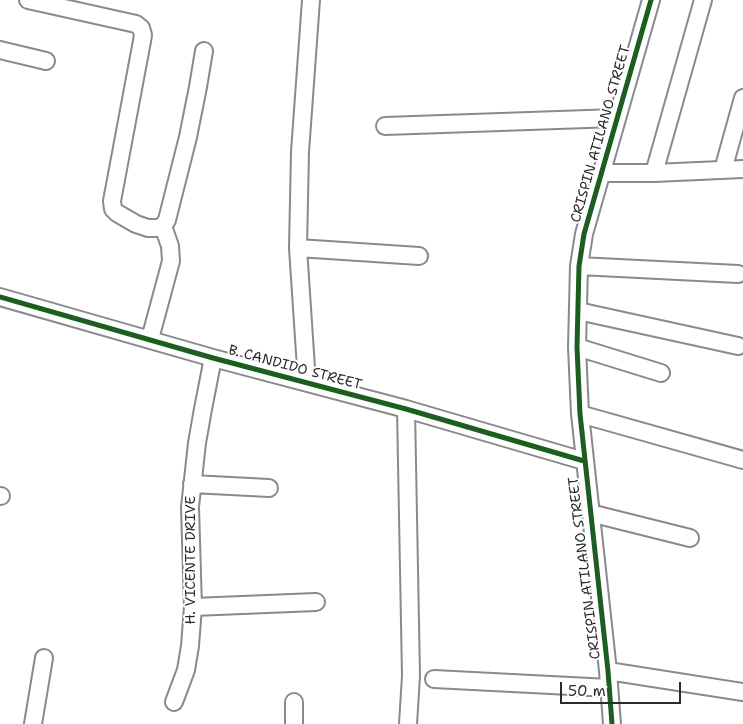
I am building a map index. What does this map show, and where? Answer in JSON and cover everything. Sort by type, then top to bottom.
[{"type":"street","points":[[28,0],[136,24],[141,28],[142,41],[112,201],[113,209],[117,213],[136,224],[148,228],[163,226],[167,220],[188,137],[204,51]]},
{"type":"street","points":[[307,383],[298,248],[300,152],[311,0]]},
{"type":"street","name":"CRISPIN ATILANO STREET","points":[[612,724],[580,414],[577,347],[579,266],[584,234],[651,0]]},
{"type":"street","points":[[654,173],[703,0]]},
{"type":"street","points":[[0,50],[46,60]]},
{"type":"street","points":[[723,170],[743,98]]},
{"type":"street","points":[[385,126],[616,118]]},
{"type":"street","points":[[601,173],[743,169]]},
{"type":"street","points":[[150,340],[171,261],[170,246],[163,226]]},
{"type":"street","points":[[298,248],[419,256]]},
{"type":"street","points":[[579,266],[738,274]]},
{"type":"street","name":"B. CANDIDO STREET","points":[[0,297],[213,358],[406,408],[584,461]]},
{"type":"street","points":[[578,311],[738,346]]},
{"type":"street","points":[[577,347],[661,373]]},
{"type":"street","name":"H. VICENTE DRIVE","points":[[174,702],[186,670],[190,646],[193,607],[190,507],[203,409],[213,358]]},
{"type":"street","points":[[406,408],[411,676],[408,724]]},
{"type":"street","points":[[580,414],[743,460]]},
{"type":"street","points":[[192,484],[269,488]]},
{"type":"street","points":[[590,512],[690,538]]},
{"type":"street","points":[[193,607],[316,602]]},
{"type":"street","points":[[33,724],[44,658]]},
{"type":"street","points":[[608,671],[743,692]]},
{"type":"street","points":[[434,680],[609,688]]},
{"type":"street","points":[[294,702],[294,724]]},
{"type":"cycle path","points":[[612,724],[580,414],[577,347],[579,266],[584,234],[651,0]]},
{"type":"cycle path","points":[[0,297],[213,358],[406,409],[584,461]]}]
